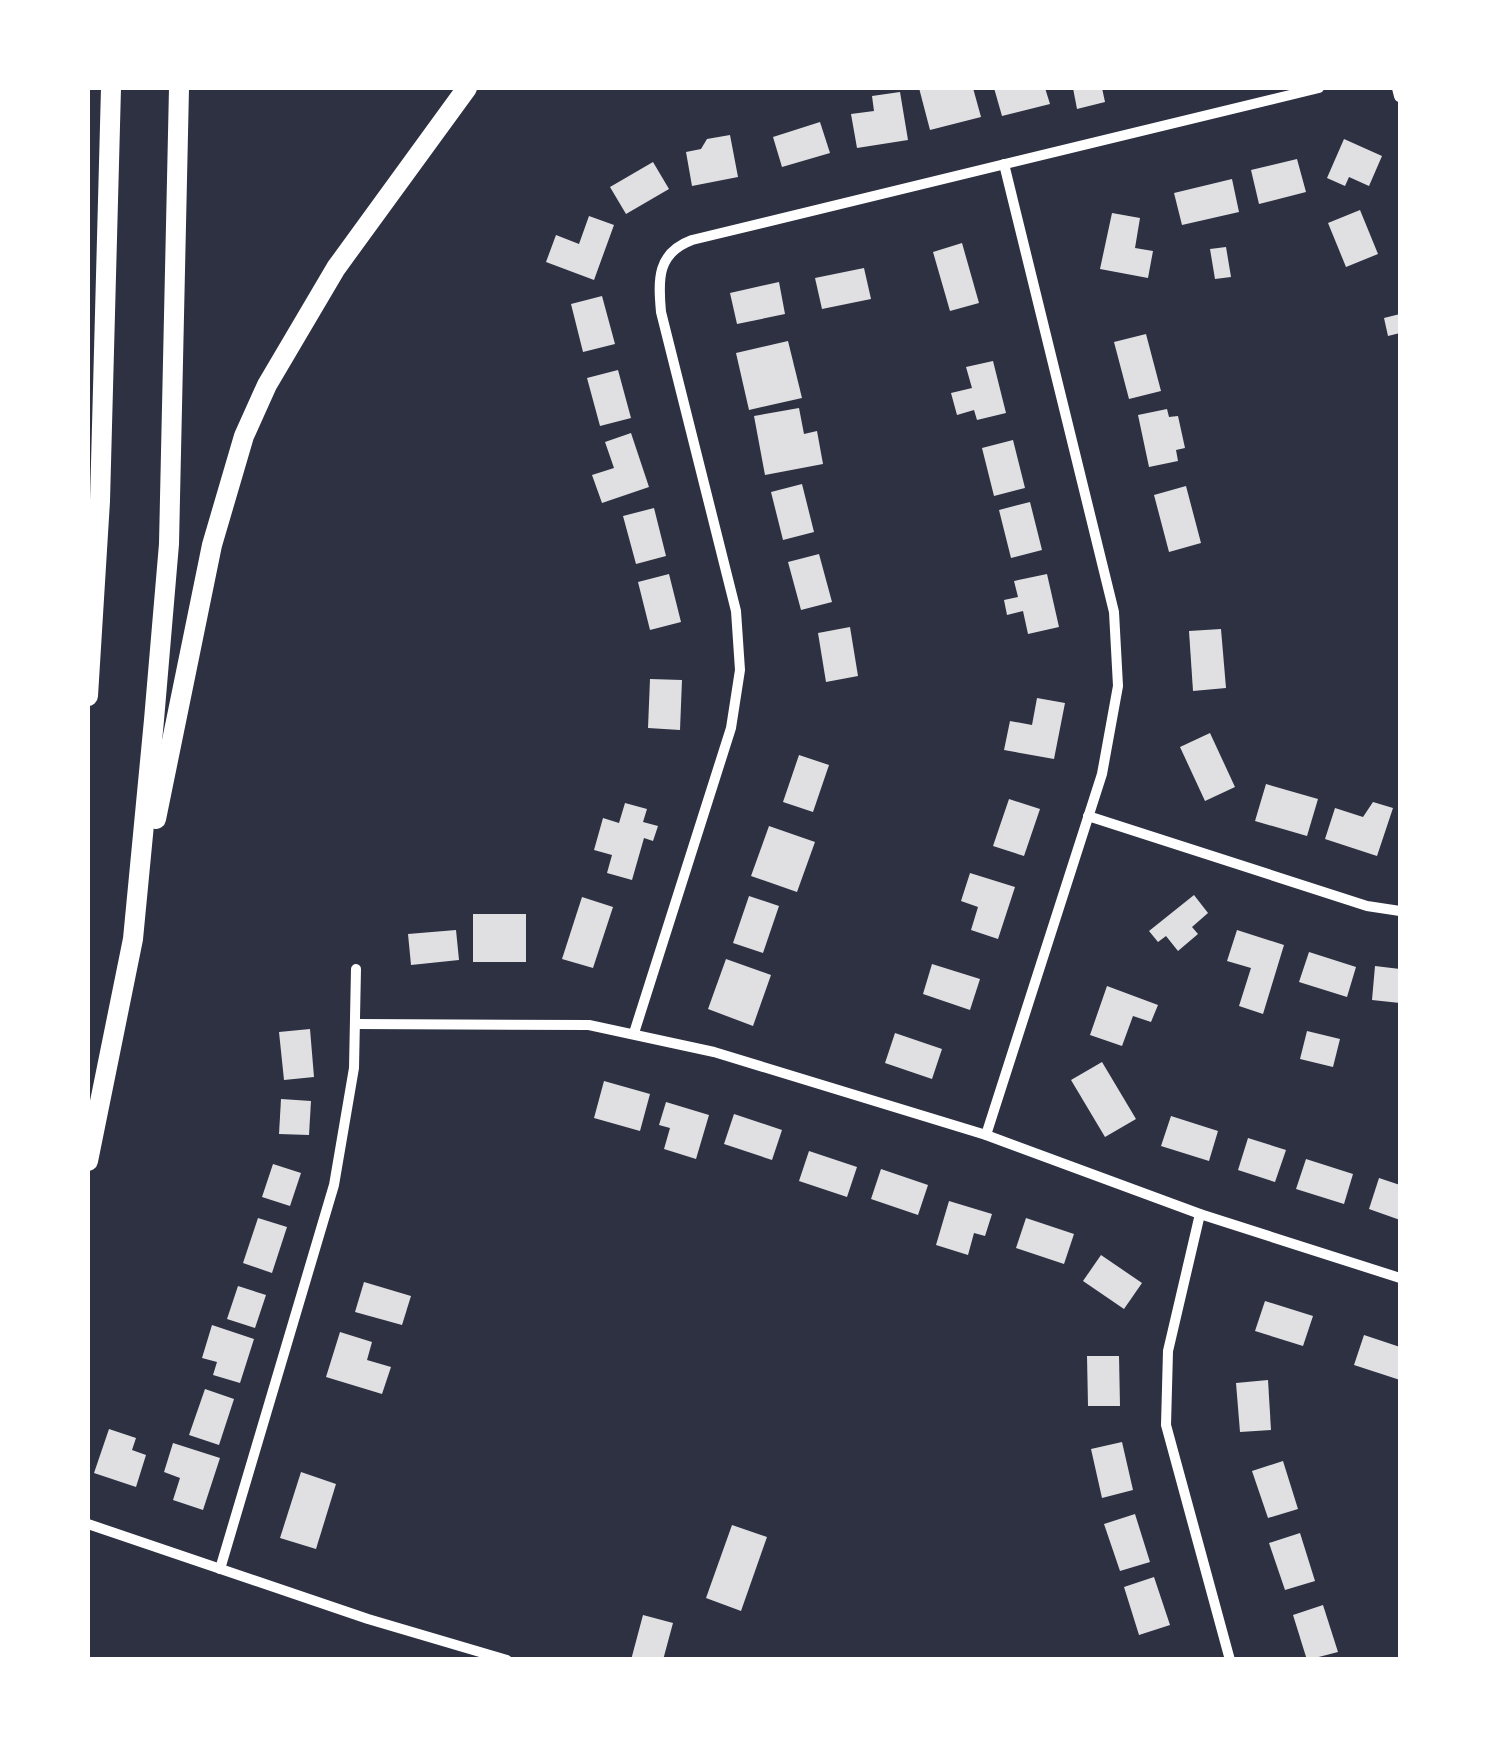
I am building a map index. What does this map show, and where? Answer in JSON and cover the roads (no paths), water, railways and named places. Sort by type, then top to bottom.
[{"type":"highway","points":[[88,696],[100,501],[111,88]]},
{"type":"highway","points":[[133,939],[169,544],[179,88]]},
{"type":"highway","points":[[88,1161],[212,545],[244,436],[267,385],[336,268],[466,88]]},
{"type":"street","points":[[634,1033],[731,728],[740,670],[736,611],[661,312],[660,268],[679,245],[692,240],[1320,88]]},
{"type":"street","points":[[1398,88],[1400,96]]},
{"type":"street","points":[[986,1135],[1088,816],[1112,730],[1118,686],[1116,627],[1004,164]]},
{"type":"street","points":[[1088,816],[1368,906],[1400,911]]},
{"type":"street","points":[[220,1569],[334,1184],[346,1127],[356,1024],[356,969]]},
{"type":"street","points":[[356,1024],[545,1022],[634,1033],[714,1052],[986,1135],[1200,1214],[1400,1278]]},
{"type":"street","points":[[1200,1214],[1168,1351],[1166,1425],[1230,1660]]},
{"type":"street","points":[[88,1524],[368,1620],[507,1660]]}]
